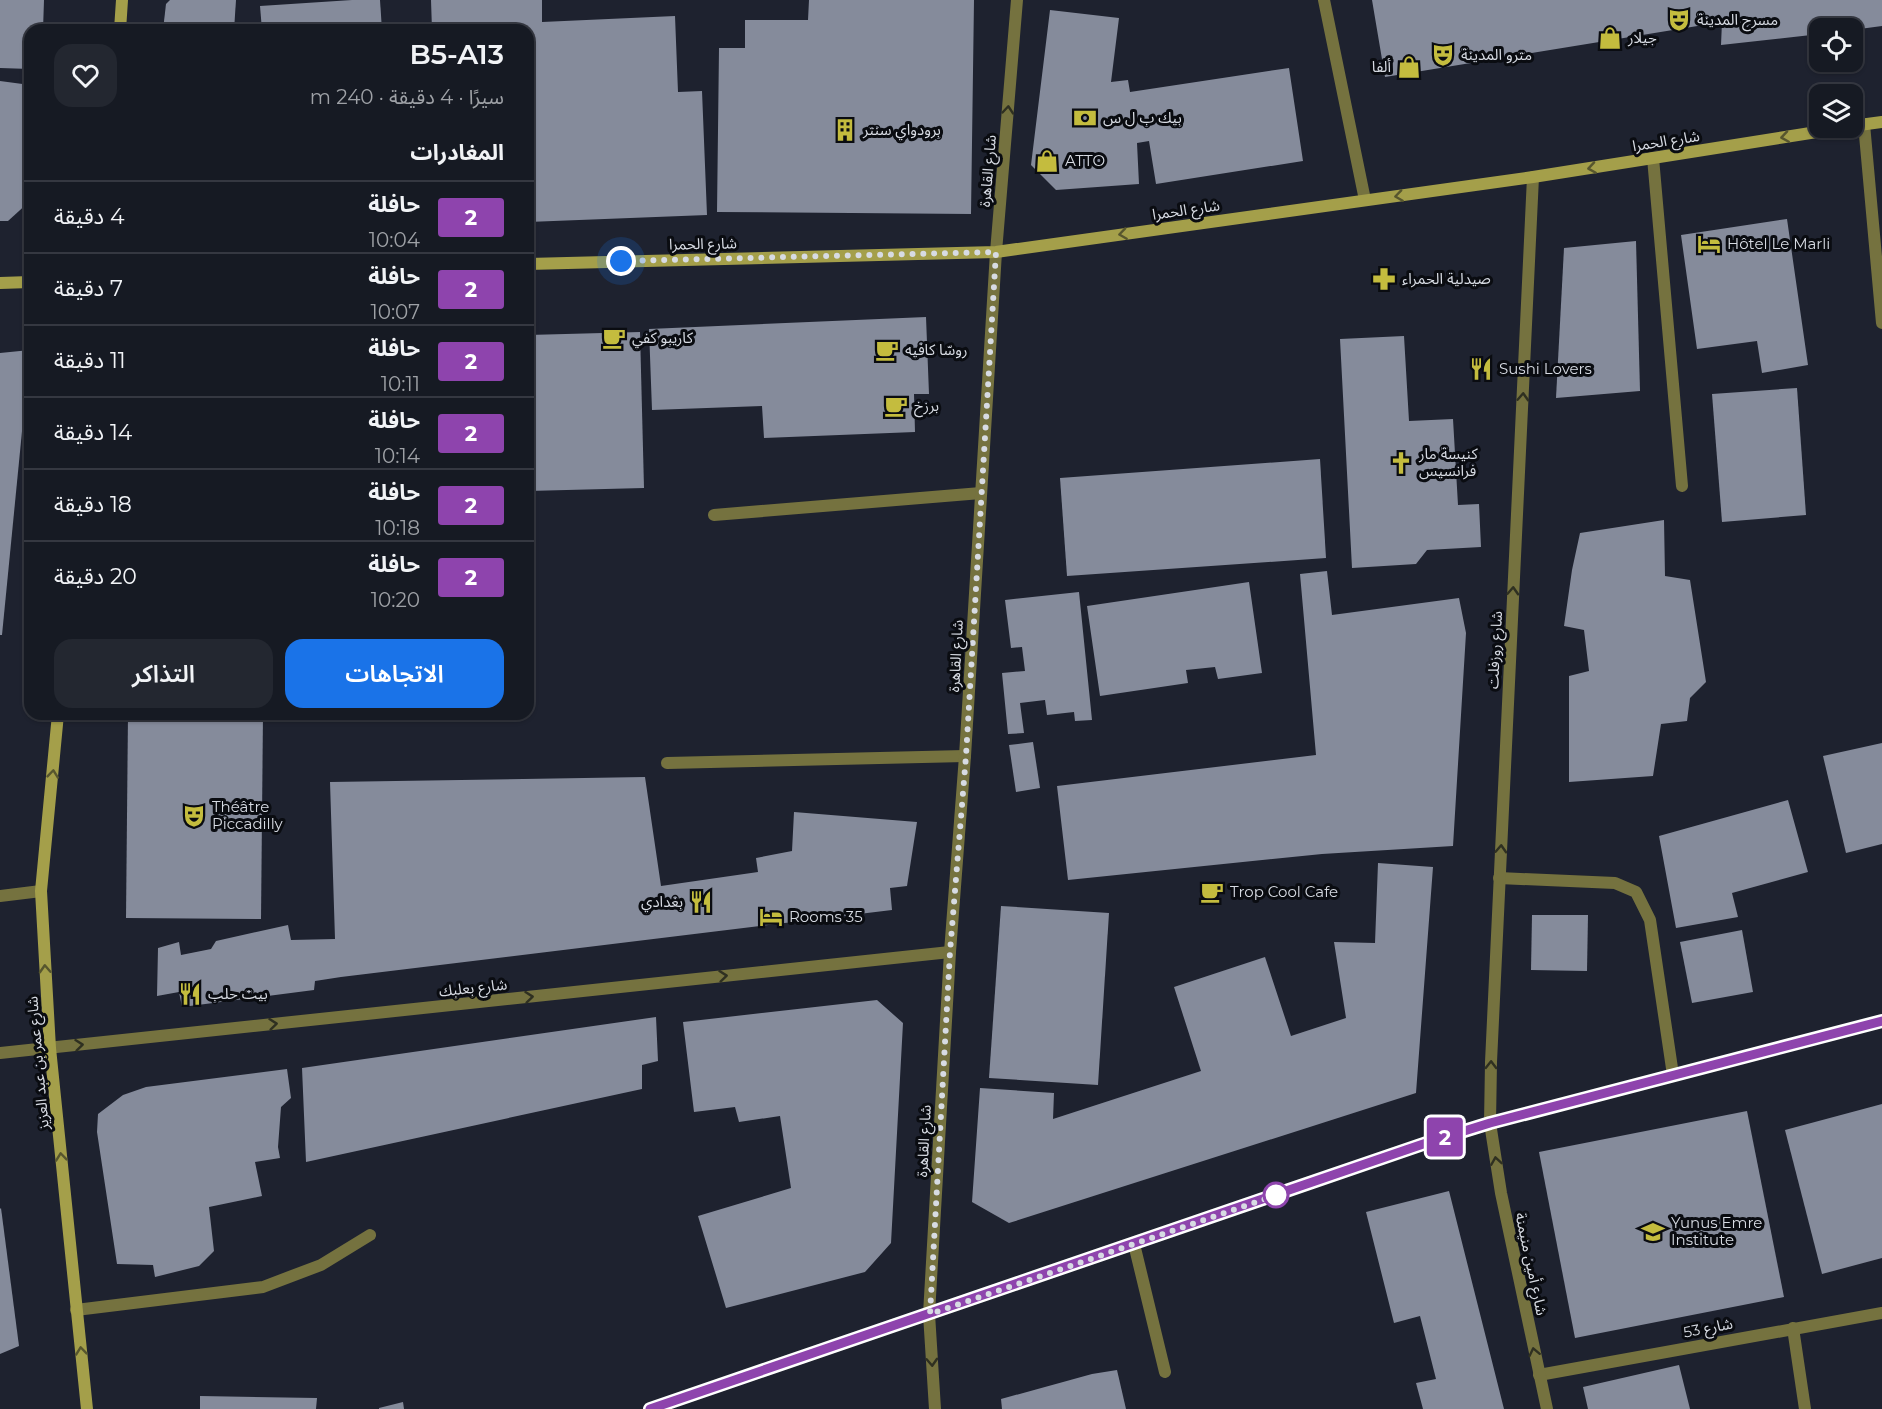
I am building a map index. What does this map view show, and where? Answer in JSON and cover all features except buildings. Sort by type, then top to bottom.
[{"type":"main road","points":[[120,24],[122,0]]},
{"type":"main road","points":[[1863,124],[1882,122]]},
{"type":"main road","name":"شارع الحمرا","points":[[534,264],[996,252],[1533,177],[1809,133]]},
{"type":"main road","points":[[0,283],[24,282]]},
{"type":"main road","name":"شارع عمر بن عبد العزيز","points":[[57,720],[41,891],[50,1048],[87,1409]]},
{"type":"main road","points":[[651,1409],[1420,1145],[1490,1123],[1882,1021]]},
{"type":"street","name":"شارع القاهرة","points":[[935,1409],[930,1314],[950,952],[966,756],[996,252],[1017,0]]},
{"type":"street","points":[[1324,0],[1365,200]]},
{"type":"street","points":[[1860,138],[1882,323]]},
{"type":"street","points":[[1653,158],[1682,486]]},
{"type":"street","name":"شارع روزفلت","points":[[1490,1123],[1499,879],[1533,177]]},
{"type":"street","points":[[714,515],[981,493]]},
{"type":"street","points":[[667,763],[966,756]]},
{"type":"street","points":[[1499,879],[1615,883],[1636,892],[1650,920],[1673,1075]]},
{"type":"street","points":[[0,896],[41,891]]},
{"type":"street","name":"شارع بعلبك","points":[[0,1053],[950,952]]},
{"type":"street","name":"شارع أمين منيمنة","points":[[1490,1123],[1501,1193],[1547,1409]]},
{"type":"street","points":[[76,1310],[263,1287],[321,1265],[369,1235]]},
{"type":"street","points":[[1134,1244],[1165,1372]]},
{"type":"street","name":"شارع 53","points":[[1539,1375],[1882,1313]]},
{"type":"street","points":[[1793,1328],[1805,1409]]},
{"type":"bus line","name":"2","points":[[650,1409],[1432,1141],[1490,1123],[1882,1021]]},
{"type":"place","name":"مسرح المدينة","points":[[1679,20]]},
{"type":"place","name":"جيلار","points":[[1610,38]]},
{"type":"place","name":"مترو المدينة","points":[[1443,55]]},
{"type":"place","name":"ألفا","points":[[1409,67]]},
{"type":"place","name":"بيك ب ل س","points":[[1085,118]]},
{"type":"place","name":"برودواي سنتر","points":[[845,130]]},
{"type":"place","name":"ATTO","points":[[1047,161]]},
{"type":"place","name":"Hôtel Le Marli","points":[[1709,244]]},
{"type":"place","name":"صيدلية الحمراء","points":[[1384,279]]},
{"type":"place","name":"كاريبو كفي","points":[[614,338]]},
{"type":"place","name":"روسّا كافيه","points":[[887,350]]},
{"type":"place","name":"Sushi Lovers","points":[[1481,369]]},
{"type":"place","name":"برزخ","points":[[896,406]]},
{"type":"place","name":"كنيسة مار فرانسيس","points":[[1401,463]]},
{"type":"place","name":"Théâtre Piccadilly","points":[[194,816]]},
{"type":"place","name":"Trop Cool Cafe","points":[[1212,892]]},
{"type":"place","name":"بغدادي","points":[[701,902]]},
{"type":"place","name":"Rooms 35","points":[[771,917]]},
{"type":"place","name":"بيت حلب","points":[[190,994]]},
{"type":"place","name":"Yunus Emre Institute","points":[[1653,1232]]},
{"type":"route","points":[[621,261],[996,252],[966,756],[950,952],[930,1314],[1283,1193],[1276,1195]]}]
